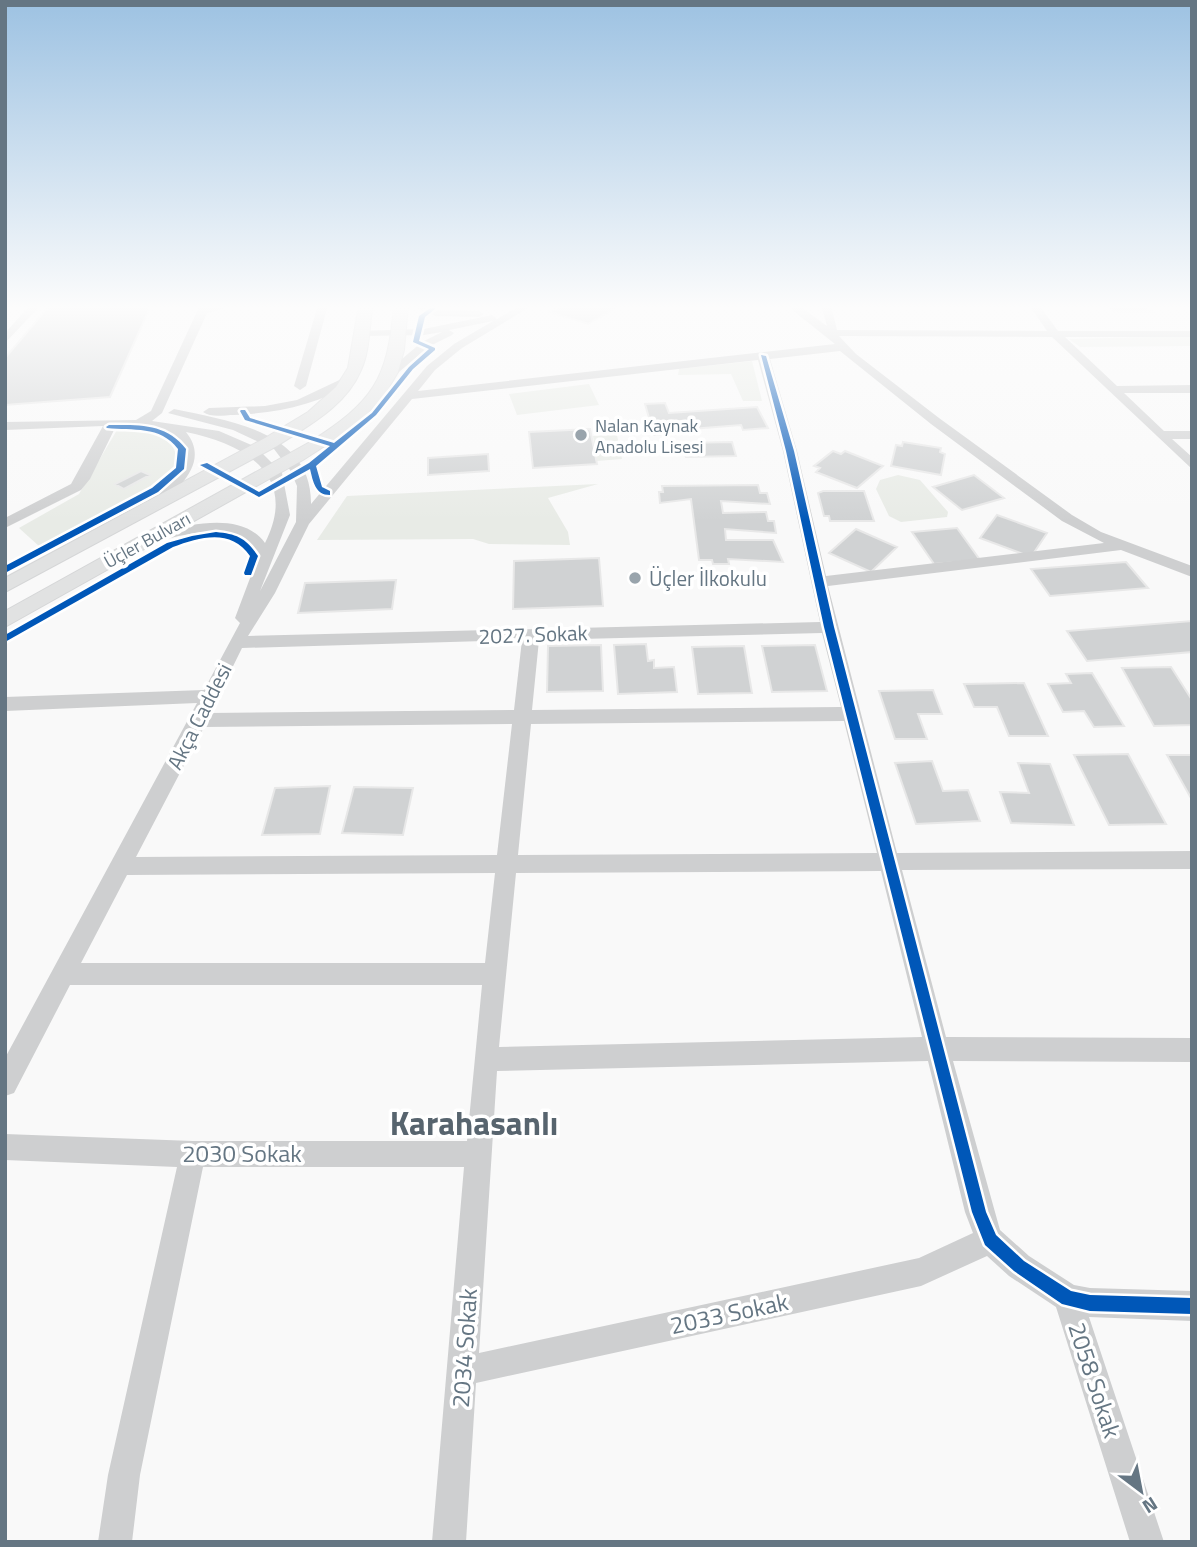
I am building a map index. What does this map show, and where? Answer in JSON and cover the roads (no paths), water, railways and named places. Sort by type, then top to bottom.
[{"type":"main road","name":"Üçler Bulvarı","points":[[5,620],[289,460],[348,423],[373,400],[387,378]]},
{"type":"main road","name":"Üçler Bulvarı","points":[[5,586],[271,442],[314,415],[350,379]]},
{"type":"street","points":[[150,419],[170,377]]},
{"type":"street","points":[[300,386],[303,377]]},
{"type":"street","points":[[303,522],[423,377]]},
{"type":"street","points":[[406,396],[573,377]]},
{"type":"street","points":[[768,377],[790,451],[830,626],[940,1049],[979,1212],[990,1240],[1019,1266],[1068,1298],[1090,1303],[1192,1306]]},
{"type":"street","points":[[880,377],[1067,518],[1122,546],[1192,572]]},
{"type":"street","points":[[1100,377],[1192,465]]},
{"type":"street","points":[[6,425],[112,422],[150,419],[174,413],[289,407],[316,398],[350,379]]},
{"type":"street","points":[[1113,390],[1192,389]]},
{"type":"street","name":"Akça Caddesi","points":[[5,1084],[211,696],[236,642],[267,593],[303,522],[304,486],[285,452],[271,442],[222,422],[174,413]]},
{"type":"street","points":[[150,419],[178,433],[188,445],[190,457],[183,476],[150,507]]},
{"type":"street","points":[[6,425],[150,419],[215,435],[253,452],[271,470],[284,508],[279,530],[265,557],[236,642]]},
{"type":"street","points":[[5,524],[76,487],[83,479],[112,422]]},
{"type":"street","points":[[1160,435],[1192,435]]},
{"type":"street","points":[[146,540],[202,528],[234,529],[256,540],[265,557]]},
{"type":"street","points":[[821,583],[1122,546]]},
{"type":"street","name":"2027. Sokak","points":[[236,642],[830,626]]},
{"type":"street","name":"2034 Sokak","points":[[449,1542],[486,1059],[531,634]]},
{"type":"street","points":[[7,708],[211,696]]},
{"type":"street","points":[[198,720],[853,714]]},
{"type":"street","points":[[121,866],[1192,860]]},
{"type":"street","points":[[63,974],[495,974]]},
{"type":"street","points":[[486,1059],[940,1049],[1192,1050]]},
{"type":"street","name":"2030 Sokak","points":[[5,1147],[193,1154],[478,1154]]},
{"type":"street","points":[[115,1542],[124,1475],[193,1154]]},
{"type":"street","name":"2033 Sokak","points":[[463,1371],[921,1272],[990,1240]]},
{"type":"street","name":"2058 Sokak","points":[[1068,1298],[1147,1542]]},
{"type":"place","name":"Nalan Kaynak Anadolu Lisesi","points":[[581,435]]},
{"type":"place","name":"Üçler İlkokulu","points":[[635,578]]},
{"type":"district","name":"Karahasanlı","points":[[474,1123]]}]
